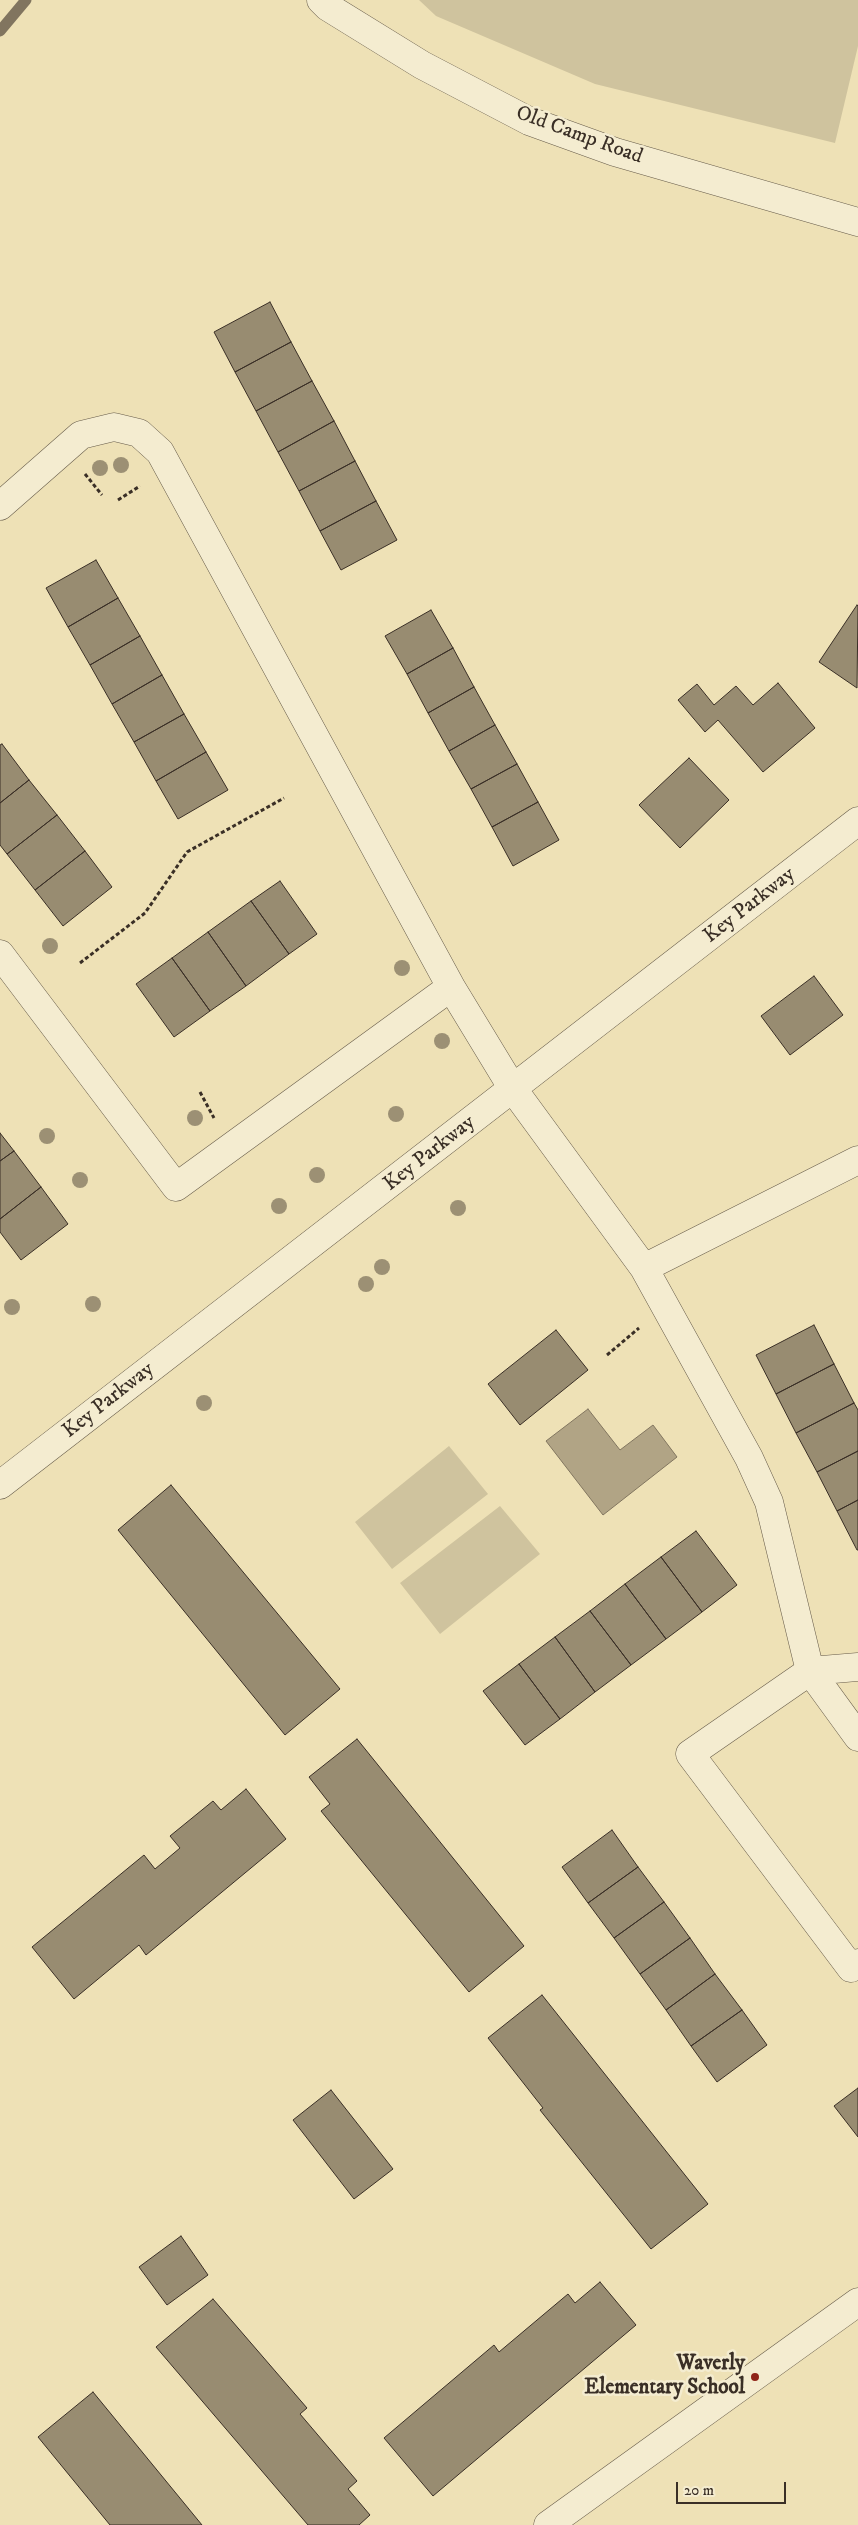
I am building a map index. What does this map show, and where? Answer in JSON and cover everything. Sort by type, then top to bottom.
[{"type":"street","name":"Old Camp Road","points":[[321,0],[422,65],[529,121],[615,152],[858,222]]},
{"type":"street","points":[[0,506],[81,435],[114,427],[139,433],[160,452],[451,987],[513,1090],[644,1268],[749,1458],[769,1502],[810,1671],[858,1737]]},
{"type":"street","name":"Key Parkway","points":[[0,1485],[513,1090],[858,821]]},
{"type":"street","points":[[0,954],[176,1187],[451,987]]},
{"type":"street","points":[[644,1268],[854,1170]]},
{"type":"street","points":[[858,1667],[810,1671],[690,1754],[851,1968],[858,1963]]},
{"type":"street","points":[[548,2525],[857,2305]]},
{"type":"path","points":[[80,468],[102,495]]},
{"type":"path","points":[[118,500],[143,484]]},
{"type":"path","points":[[80,963],[145,913],[187,852],[284,798]]},
{"type":"path","points":[[200,1092],[216,1124]]},
{"type":"path","points":[[607,1355],[642,1325]]},
{"type":"shaded area","points":[[419,0],[858,0],[858,46],[835,143],[595,84],[436,16]]},
{"type":"shaded area","points":[[588,1409],[620,1450],[653,1425],[677,1457],[603,1515],[546,1441]]},
{"type":"shaded area","points":[[449,1446],[488,1494],[392,1569],[355,1522]]},
{"type":"shaded area","points":[[500,1506],[540,1554],[440,1634],[400,1583]]},
{"type":"building","points":[[270,302],[291,342],[235,372],[214,332]]},
{"type":"building","points":[[291,342],[312,381],[256,411],[235,372]]},
{"type":"building","points":[[312,381],[334,421],[278,452],[256,411]]},
{"type":"building","points":[[334,421],[355,461],[299,491],[278,452]]},
{"type":"building","points":[[355,461],[376,501],[320,531],[299,491]]},
{"type":"building","points":[[376,501],[397,540],[341,570],[320,531]]},
{"type":"building","points":[[96,560],[118,598],[68,627],[46,588]]},
{"type":"building","points":[[118,598],[140,636],[90,665],[68,627]]},
{"type":"building","points":[[858,606],[857,688],[819,662]]},
{"type":"building","points":[[431,610],[453,648],[407,674],[385,636]]},
{"type":"building","points":[[140,636],[162,675],[112,704],[90,665]]},
{"type":"building","points":[[453,648],[474,687],[428,713],[407,674]]},
{"type":"building","points":[[162,675],[184,714],[134,742],[112,704]]},
{"type":"building","points":[[778,683],[815,728],[763,772],[718,720],[705,732],[678,700],[697,684],[714,705],[736,686],[753,705]]},
{"type":"building","points":[[474,687],[495,725],[449,751],[428,713]]},
{"type":"building","points":[[184,714],[206,752],[156,781],[134,742]]},
{"type":"building","points":[[495,725],[517,764],[471,789],[449,751]]},
{"type":"building","points":[[2,744],[29,780],[0,803],[0,745]]},
{"type":"building","points":[[206,752],[228,790],[178,819],[156,781]]},
{"type":"building","points":[[689,758],[729,800],[680,848],[639,805]]},
{"type":"building","points":[[517,764],[538,802],[492,827],[471,789]]},
{"type":"building","points":[[29,780],[57,815],[7,854],[0,845],[0,803]]},
{"type":"building","points":[[538,802],[559,840],[513,866],[492,827]]},
{"type":"building","points":[[57,815],[85,851],[35,890],[7,854]]},
{"type":"building","points":[[85,851],[112,887],[63,926],[35,890]]},
{"type":"building","points":[[280,881],[317,934],[289,954],[251,901]]},
{"type":"building","points":[[251,901],[289,954],[246,986],[208,932]]},
{"type":"building","points":[[208,932],[246,986],[210,1011],[172,958]]},
{"type":"building","points":[[172,958],[210,1011],[174,1037],[136,984]]},
{"type":"building","points":[[814,976],[843,1015],[790,1055],[761,1016]]},
{"type":"building","points":[[0,1133],[14,1151],[0,1161]]},
{"type":"building","points":[[14,1151],[41,1187],[0,1219],[0,1161]]},
{"type":"building","points":[[41,1187],[68,1224],[21,1260],[0,1232],[0,1219]]},
{"type":"building","points":[[814,1325],[834,1364],[776,1394],[756,1355]]},
{"type":"building","points":[[556,1330],[588,1370],[520,1425],[488,1384]]},
{"type":"building","points":[[834,1364],[854,1403],[796,1433],[776,1394]]},
{"type":"building","points":[[854,1403],[858,1410],[858,1451],[817,1472],[796,1433]]},
{"type":"building","points":[[858,1451],[858,1500],[837,1511],[817,1472]]},
{"type":"building","points":[[171,1485],[340,1689],[285,1735],[118,1530]]},
{"type":"building","points":[[858,1500],[858,1550],[857,1550],[837,1511]]},
{"type":"building","points":[[696,1531],[737,1585],[702,1612],[661,1557]]},
{"type":"building","points":[[661,1557],[702,1612],[666,1639],[625,1584]]},
{"type":"building","points":[[625,1584],[666,1639],[631,1665],[590,1611]]},
{"type":"building","points":[[590,1611],[631,1665],[595,1692],[555,1637]]},
{"type":"building","points":[[555,1637],[595,1692],[560,1719],[519,1664]]},
{"type":"building","points":[[519,1664],[560,1719],[525,1745],[483,1691]]},
{"type":"building","points":[[357,1739],[524,1946],[469,1992],[321,1811],[330,1804],[309,1777]]},
{"type":"building","points":[[246,1789],[286,1839],[146,1955],[139,1945],[74,1999],[32,1947],[144,1855],[155,1869],[180,1848],[170,1836],[213,1801],[221,1810]]},
{"type":"building","points":[[612,1830],[638,1867],[588,1903],[562,1867]]},
{"type":"building","points":[[638,1867],[664,1902],[614,1938],[588,1903]]},
{"type":"building","points":[[664,1902],[690,1938],[640,1974],[614,1938]]},
{"type":"building","points":[[690,1938],[715,1974],[666,2010],[640,1974]]},
{"type":"building","points":[[715,1974],[742,2010],[691,2046],[666,2010]]},
{"type":"building","points":[[542,1995],[708,2204],[651,2249],[540,2110],[543,2108],[488,2038]]},
{"type":"building","points":[[742,2010],[767,2045],[717,2082],[691,2046]]},
{"type":"building","points":[[858,2088],[858,2137],[834,2106]]},
{"type":"building","points":[[331,2090],[393,2169],[354,2199],[293,2120]]},
{"type":"building","points":[[181,2236],[208,2275],[167,2305],[139,2267]]},
{"type":"building","points":[[600,2282],[636,2325],[433,2496],[384,2438],[494,2345],[499,2352],[568,2294],[575,2303]]},
{"type":"building","points":[[213,2299],[307,2408],[300,2414],[357,2481],[348,2489],[370,2515],[359,2525],[308,2525],[156,2347]]},
{"type":"building","points":[[93,2392],[202,2525],[110,2525],[38,2437]]},
{"type":"waterway","points":[[0,31],[26,0]]},
{"type":"place","name":"Waverly Elementary School","points":[[755,2377]]}]
